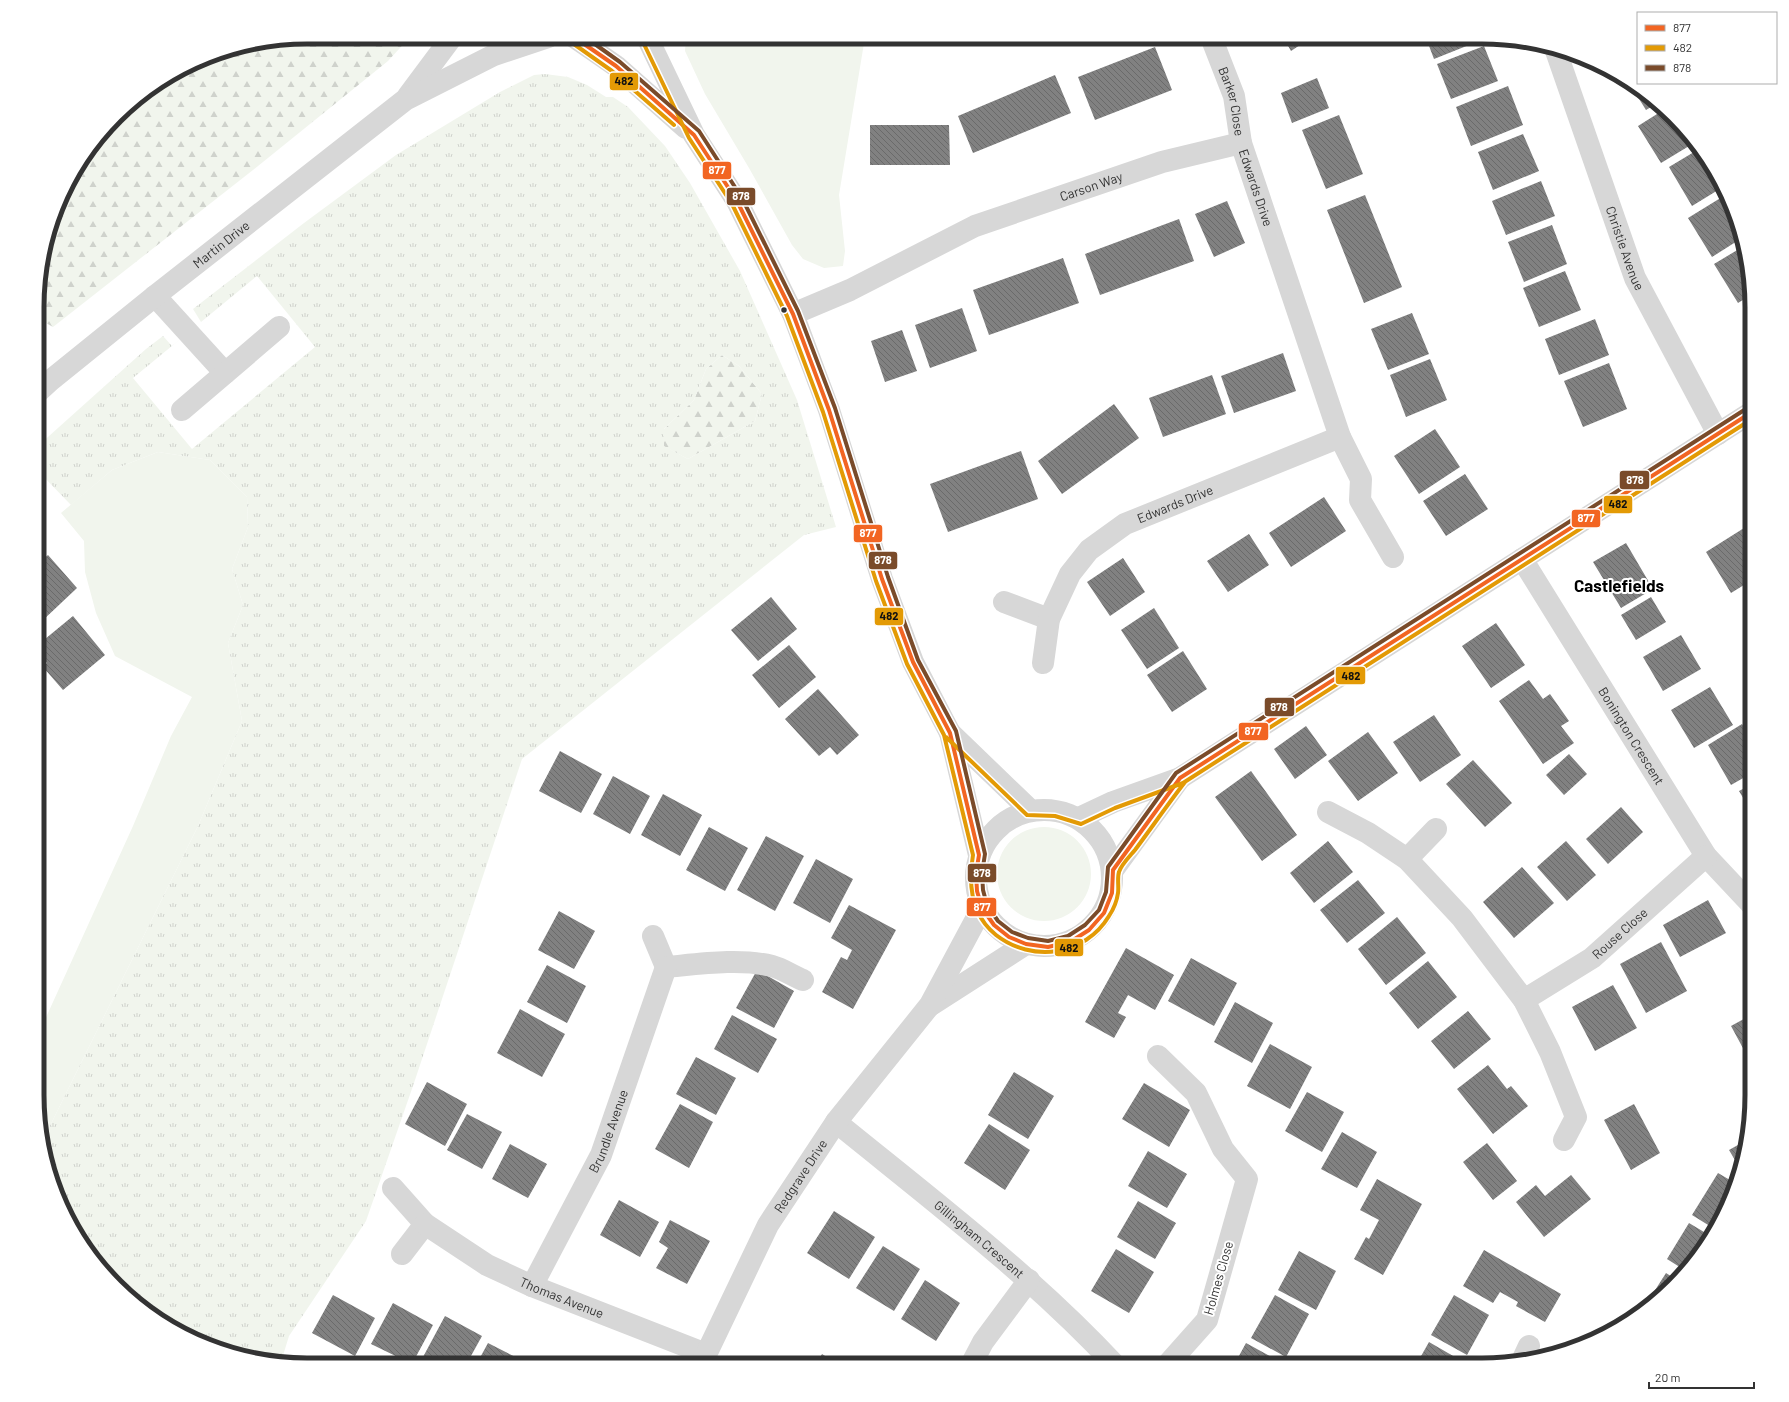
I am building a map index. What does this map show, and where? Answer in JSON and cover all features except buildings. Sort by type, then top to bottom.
[{"type":"street","name":"Martin Drive","points":[[405,100],[447,44]]},
{"type":"street","name":"Martin Drive","points":[[44,378],[155,296],[405,100],[494,55],[527,44]]},
{"type":"street","points":[[584,44],[616,66],[694,135]]},
{"type":"street","points":[[650,44],[694,135],[737,201],[793,314],[829,410],[882,579],[910,655],[950,733],[979,856],[976,880],[977,892],[982,908],[994,924],[1008,937],[1026,944],[1048,946],[1070,942],[1089,930],[1104,913],[1112,893],[1113,870],[1108,850],[1096,832],[1079,818],[1056,810],[1030,810],[1008,819],[991,834],[979,856]]},
{"type":"street","name":"Barker Close","points":[[1214,44],[1234,96],[1241,143]]},
{"type":"street","name":"Christie Avenue","points":[[1557,55],[1635,278],[1718,434]]},
{"type":"street","name":"Carson Way","points":[[793,314],[850,290],[975,226],[1162,162],[1241,143]]},
{"type":"street","name":"Edwards Drive","points":[[1241,143],[1340,437],[1361,479],[1360,500],[1393,557]]},
{"type":"street","points":[[155,296],[225,373]]},
{"type":"street","points":[[182,410],[279,327]]},
{"type":"street","points":[[1079,818],[1113,802],[1180,778],[1745,417]]},
{"type":"street","name":"Edwards Drive","points":[[1044,664],[1049,619],[1070,574],[1090,550],[1125,524],[1340,437]]},
{"type":"street","name":"Bonington Crescent","points":[[1522,559],[1706,856],[1745,898]]},
{"type":"street","points":[[1004,602],[1049,619]]},
{"type":"street","points":[[950,733],[1030,810]]},
{"type":"street","points":[[1113,870],[1180,778]]},
{"type":"street","points":[[1328,812],[1368,833],[1407,859],[1462,918],[1524,1000],[1550,1052],[1576,1117],[1564,1140]]},
{"type":"street","points":[[1407,859],[1436,829]]},
{"type":"street","name":"Rouse Close","points":[[1524,1000],[1592,958],[1706,856]]},
{"type":"street","name":"Redgrave Drive","points":[[704,1358],[768,1225],[836,1122],[930,1005],[982,908]]},
{"type":"street","points":[[653,936],[666,967],[737,963],[773,966],[803,980]]},
{"type":"street","name":"Redgrave Drive","points":[[930,1005],[1026,944]]},
{"type":"street","name":"Brundle Avenue","points":[[532,1286],[601,1155],[666,967]]},
{"type":"street","name":"Holmes Close","points":[[1158,1056],[1196,1093],[1223,1149],[1247,1179],[1206,1320],[1173,1358]]},
{"type":"street","name":"Gillingham Crescent","points":[[836,1122],[1029,1280],[1079,1326],[1109,1358]]},
{"type":"street","name":"Thomas Avenue","points":[[393,1188],[425,1224],[488,1265],[532,1286],[702,1358]]},
{"type":"street","points":[[402,1254],[425,1224]]},
{"type":"street","points":[[974,1358],[983,1342],[1029,1280]]},
{"type":"green space","points":[[307,44],[404,44],[388,61],[253,170],[53,327],[44,322],[46,272],[53,239],[64,206],[79,175],[98,147],[121,121],[147,98],[175,79],[206,64],[256,49],[272,46]]},
{"type":"green space","points":[[686,44],[864,44],[839,195],[845,251],[843,266],[824,268],[803,259],[792,245],[705,94],[685,51]]},
{"type":"green space","points":[[545,74],[568,77],[587,85],[606,97],[613,97],[628,107],[665,146],[690,183],[740,271],[797,400],[836,527],[804,535],[522,759],[414,1083],[366,1221],[289,1336],[283,1357],[272,1356],[222,1344],[191,1331],[175,1323],[147,1304],[121,1281],[98,1255],[79,1227],[58,1180],[47,1133],[198,826],[242,721],[228,643],[243,605],[232,569],[248,527],[247,497],[210,460],[158,452],[112,470],[71,505],[44,477],[44,441],[146,349],[163,336],[172,346],[133,378],[192,449],[315,347],[257,276],[188,333],[201,322],[193,309],[304,223],[396,155],[500,92],[534,75]],"holes":[[[722,355],[739,366],[762,394],[755,421],[688,459],[664,446],[664,429],[694,400],[706,369]]]},
{"type":"green space","points":[[722,355],[739,366],[762,394],[755,421],[688,459],[663,446],[664,429],[694,400],[706,369]]},
{"type":"green space","points":[[158,452],[210,460],[247,497],[248,527],[232,569],[243,605],[228,643],[242,721],[198,826],[47,1133],[44,1095],[44,1022],[133,826],[171,736],[192,697],[115,656],[96,613],[85,572],[84,541],[61,513],[112,470]]},
{"type":"green space","points":[[1044,827],[1062,831],[1077,841],[1087,856],[1091,874],[1087,892],[1077,907],[1062,917],[1044,921],[1026,917],[1011,907],[1001,892],[997,874],[1001,856],[1011,841],[1026,831]]},
{"type":"transit line","name":"482","points":[[574,44],[612,71],[674,125]]},
{"type":"transit line","name":"877","points":[[584,44],[616,66],[694,135],[737,201],[793,314],[829,410],[882,579],[913,662],[950,733],[979,855],[976,873],[977,891],[982,908],[994,925],[1009,937],[1026,944],[1048,947],[1070,942],[1089,930],[1104,913],[1112,893],[1113,870],[1180,778],[1745,416]]},
{"type":"transit line","name":"878","points":[[595,44],[620,62],[699,131],[742,198],[798,311],[835,408],[888,577],[918,660],[956,731],[985,854],[982,873],[983,890],[987,905],[998,921],[1012,932],[1028,938],[1048,941],[1068,936],[1085,925],[1099,910],[1106,892],[1108,867],[1176,773],[1745,410]]},
{"type":"transit line","name":"482","points":[[644,44],[689,138],[732,204],[787,316],[823,412],[876,581],[907,664],[944,735],[973,855],[971,888],[976,909],[981,918],[996,935],[1010,944],[1025,949],[1041,952],[1057,951],[1072,947],[1086,940],[1099,929],[1112,911],[1116,902],[1118,891],[1118,874],[1120,869],[1185,782]]},
{"type":"transit line","name":"482","points":[[946,737],[1027,815],[1055,816],[1081,824],[1115,808],[1183,783],[1745,423]]},
{"type":"district","name":"Castlefields","points":[[1619,586]]}]
